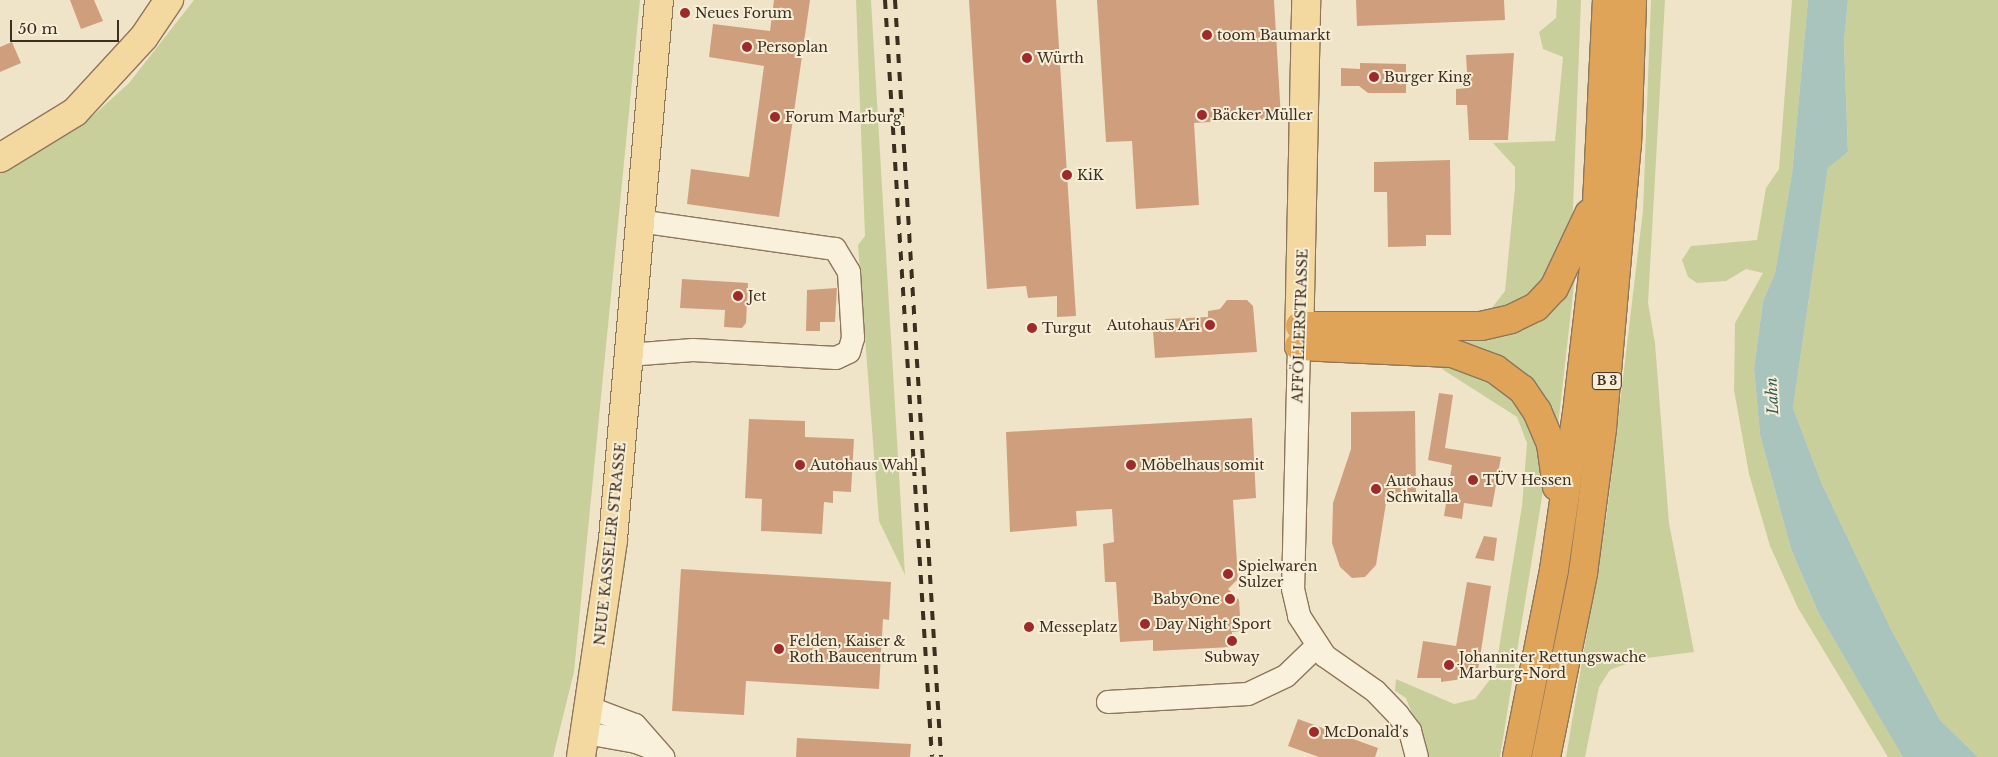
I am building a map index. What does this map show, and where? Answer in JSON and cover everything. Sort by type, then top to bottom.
[{"type":"highway","name":"B 3","points":[[1517,757],[1561,526],[1594,265],[1607,0]]},
{"type":"highway","name":"B 3","points":[[1546,757],[1582,573],[1602,428],[1627,145],[1632,0]]},
{"type":"highway","points":[[1299,336],[1481,326],[1520,316],[1544,299],[1561,276],[1597,194]]},
{"type":"highway","points":[[1299,336],[1452,353],[1508,377],[1537,411],[1551,444],[1561,526]]},
{"type":"main road","points":[[0,158],[75,112],[144,37],[168,0]]},
{"type":"main road","name":"NEUE KASSELER STRASSE","points":[[586,733],[612,538],[638,221],[659,0]]},
{"type":"main road","name":"AFFÖLLERSTRASSE","points":[[1299,336],[1306,0]]},
{"type":"street","points":[[628,348],[843,356],[854,338],[846,261],[825,246],[638,221]]},
{"type":"street","name":"AFFÖLLERSTRASSE","points":[[1299,336],[1293,589],[1299,616],[1317,646],[1338,668],[1387,702],[1410,732],[1417,757]]},
{"type":"street","points":[[1108,702],[1248,694],[1286,676],[1317,646]]},
{"type":"street","points":[[586,733],[635,726],[662,755]]},
{"type":"green space","points":[[194,0],[640,0],[574,672],[553,757],[0,757],[0,170],[86,122],[129,83]]},
{"type":"green space","points":[[856,0],[871,0],[905,575],[879,521],[858,245],[865,236]]},
{"type":"green space","points":[[1557,0],[1581,0],[1573,209],[1564,253],[1530,296],[1497,314],[1488,313],[1505,291],[1515,188],[1515,167],[1493,143],[1555,141],[1563,57],[1543,49],[1539,32],[1556,18]]},
{"type":"green space","points":[[1651,0],[1665,0],[1648,303],[1655,343],[1669,523],[1694,652],[1639,659],[1610,670],[1599,687],[1585,757],[1566,757],[1607,512],[1643,210]]},
{"type":"green space","points":[[1792,0],[1808,0],[1792,173],[1775,273],[1763,301],[1754,368],[1760,435],[1791,549],[1818,612],[1904,757],[1888,757],[1798,608],[1770,546],[1749,474],[1734,390],[1735,323],[1763,273],[1746,269],[1726,281],[1697,283],[1688,277],[1682,260],[1691,246],[1757,240],[1766,188],[1779,169]]},
{"type":"green space","points":[[1848,0],[1998,0],[1998,757],[1978,757],[1940,720],[1891,629],[1822,484],[1793,408],[1828,168],[1848,152],[1844,42]]},
{"type":"green space","points":[[1571,276],[1575,276],[1557,434],[1522,379],[1450,337]]},
{"type":"green space","points":[[1447,362],[1471,369],[1508,391],[1530,414],[1547,466],[1500,757],[1428,757],[1406,698],[1395,691],[1396,679],[1454,704],[1475,699],[1495,673],[1522,506],[1527,443],[1517,417],[1442,369]]},
{"type":"water","name":"Lahn","points":[[1808,0],[1848,0],[1844,42],[1848,152],[1828,168],[1793,408],[1822,484],[1891,629],[1940,720],[1978,757],[1903,757],[1818,612],[1791,549],[1760,435],[1754,368],[1763,301],[1775,273],[1792,173]]},
{"type":"building","points":[[70,0],[94,0],[103,21],[81,29]]},
{"type":"building","name":"Forum Marburg","points":[[774,0],[810,0],[779,217],[687,204],[691,169],[749,177],[764,66],[709,57],[713,24],[770,31]]},
{"type":"building","points":[[969,0],[1056,0],[1076,316],[1057,317],[1057,296],[1028,298],[1026,286],[987,289]]},
{"type":"building","points":[[1097,0],[1274,0],[1281,118],[1194,123],[1199,205],[1136,209],[1132,141],[1106,142]]},
{"type":"building","points":[[1356,0],[1504,0],[1505,20],[1357,26]]},
{"type":"building","points":[[12,42],[21,63],[0,72],[0,47]]},
{"type":"building","points":[[1514,53],[1508,140],[1469,140],[1467,105],[1456,105],[1456,89],[1468,88],[1466,55]]},
{"type":"building","name":"Burger King","points":[[1360,63],[1406,64],[1406,93],[1368,93],[1359,86],[1341,86],[1341,68],[1360,69]]},
{"type":"building","points":[[1450,160],[1451,235],[1426,235],[1426,246],[1388,247],[1387,192],[1374,192],[1374,162]]},
{"type":"building","points":[[682,279],[748,283],[746,323],[742,328],[724,327],[725,310],[680,308]]},
{"type":"building","points":[[837,288],[835,322],[820,322],[820,331],[806,331],[807,290]]},
{"type":"building","name":"Autohaus Ari","points":[[1227,300],[1247,300],[1253,306],[1257,352],[1155,358],[1153,331],[1166,330],[1165,319],[1208,317],[1208,311],[1220,309]]},
{"type":"building","name":"TÜV Hessen","points":[[1439,393],[1453,395],[1445,448],[1501,457],[1492,507],[1464,503],[1462,519],[1444,516],[1452,465],[1428,460]]},
{"type":"building","name":"Autohaus Schwitalla","points":[[1415,411],[1416,496],[1387,497],[1376,565],[1365,577],[1352,578],[1340,567],[1332,543],[1333,503],[1351,449],[1351,412]]},
{"type":"building","points":[[1252,418],[1256,498],[1233,500],[1238,579],[1228,589],[1239,600],[1241,631],[1232,632],[1232,647],[1153,651],[1153,640],[1120,642],[1116,582],[1105,582],[1103,544],[1114,542],[1112,509],[1076,511],[1077,526],[1010,532],[1006,432]]},
{"type":"building","name":"Autohaus Wahl","points":[[749,419],[805,421],[805,437],[854,439],[851,492],[833,491],[833,503],[824,502],[822,534],[761,531],[762,499],[745,498]]},
{"type":"building","points":[[1484,536],[1497,538],[1494,561],[1475,558]]},
{"type":"building","name":"Felden, Kaiser & Roth Baucentrum","points":[[681,569],[891,582],[889,620],[883,619],[879,689],[746,681],[744,715],[672,711]]},
{"type":"building","points":[[1467,582],[1491,586],[1477,677],[1441,682],[1441,678],[1417,678],[1423,641],[1456,646]]},
{"type":"building","name":"McDonald's","points":[[1298,719],[1378,748],[1375,757],[1319,757],[1288,746]]},
{"type":"building","points":[[797,738],[911,744],[910,757],[796,757]]},
{"type":"railway","points":[[885,0],[932,757]]},
{"type":"railway","points":[[895,0],[941,757]]},
{"type":"place","name":"Neues Forum","points":[[685,13]]},
{"type":"place","name":"toom Baumarkt","points":[[1207,35]]},
{"type":"place","name":"Persoplan","points":[[747,47]]},
{"type":"place","name":"Würth","points":[[1027,58]]},
{"type":"place","name":"Burger King","points":[[1374,77]]},
{"type":"place","name":"Bäcker Müller","points":[[1202,115]]},
{"type":"place","name":"Forum Marburg","points":[[775,117]]},
{"type":"place","name":"KiK","points":[[1067,175]]},
{"type":"place","name":"Jet","points":[[738,296]]},
{"type":"place","name":"Autohaus Ari","points":[[1210,325]]},
{"type":"place","name":"Turgut","points":[[1032,328]]},
{"type":"place","name":"Autohaus Wahl","points":[[800,465]]},
{"type":"place","name":"Möbelhaus somit","points":[[1131,465]]},
{"type":"place","name":"TÜV Hessen","points":[[1473,480]]},
{"type":"place","name":"Autohaus Schwitalla","points":[[1376,489]]},
{"type":"place","name":"Spielwaren Sulzer","points":[[1228,574]]},
{"type":"place","name":"BabyOne","points":[[1230,599]]},
{"type":"place","name":"Day Night Sport","points":[[1145,624]]},
{"type":"place","name":"Messeplatz","points":[[1029,627]]},
{"type":"place","name":"Subway","points":[[1232,641]]},
{"type":"place","name":"Felden, Kaiser & Roth Baucentrum","points":[[779,649]]},
{"type":"place","name":"Johanniter Rettungswache Marburg-Nord","points":[[1449,665]]},
{"type":"place","name":"McDonald's","points":[[1314,732]]}]
